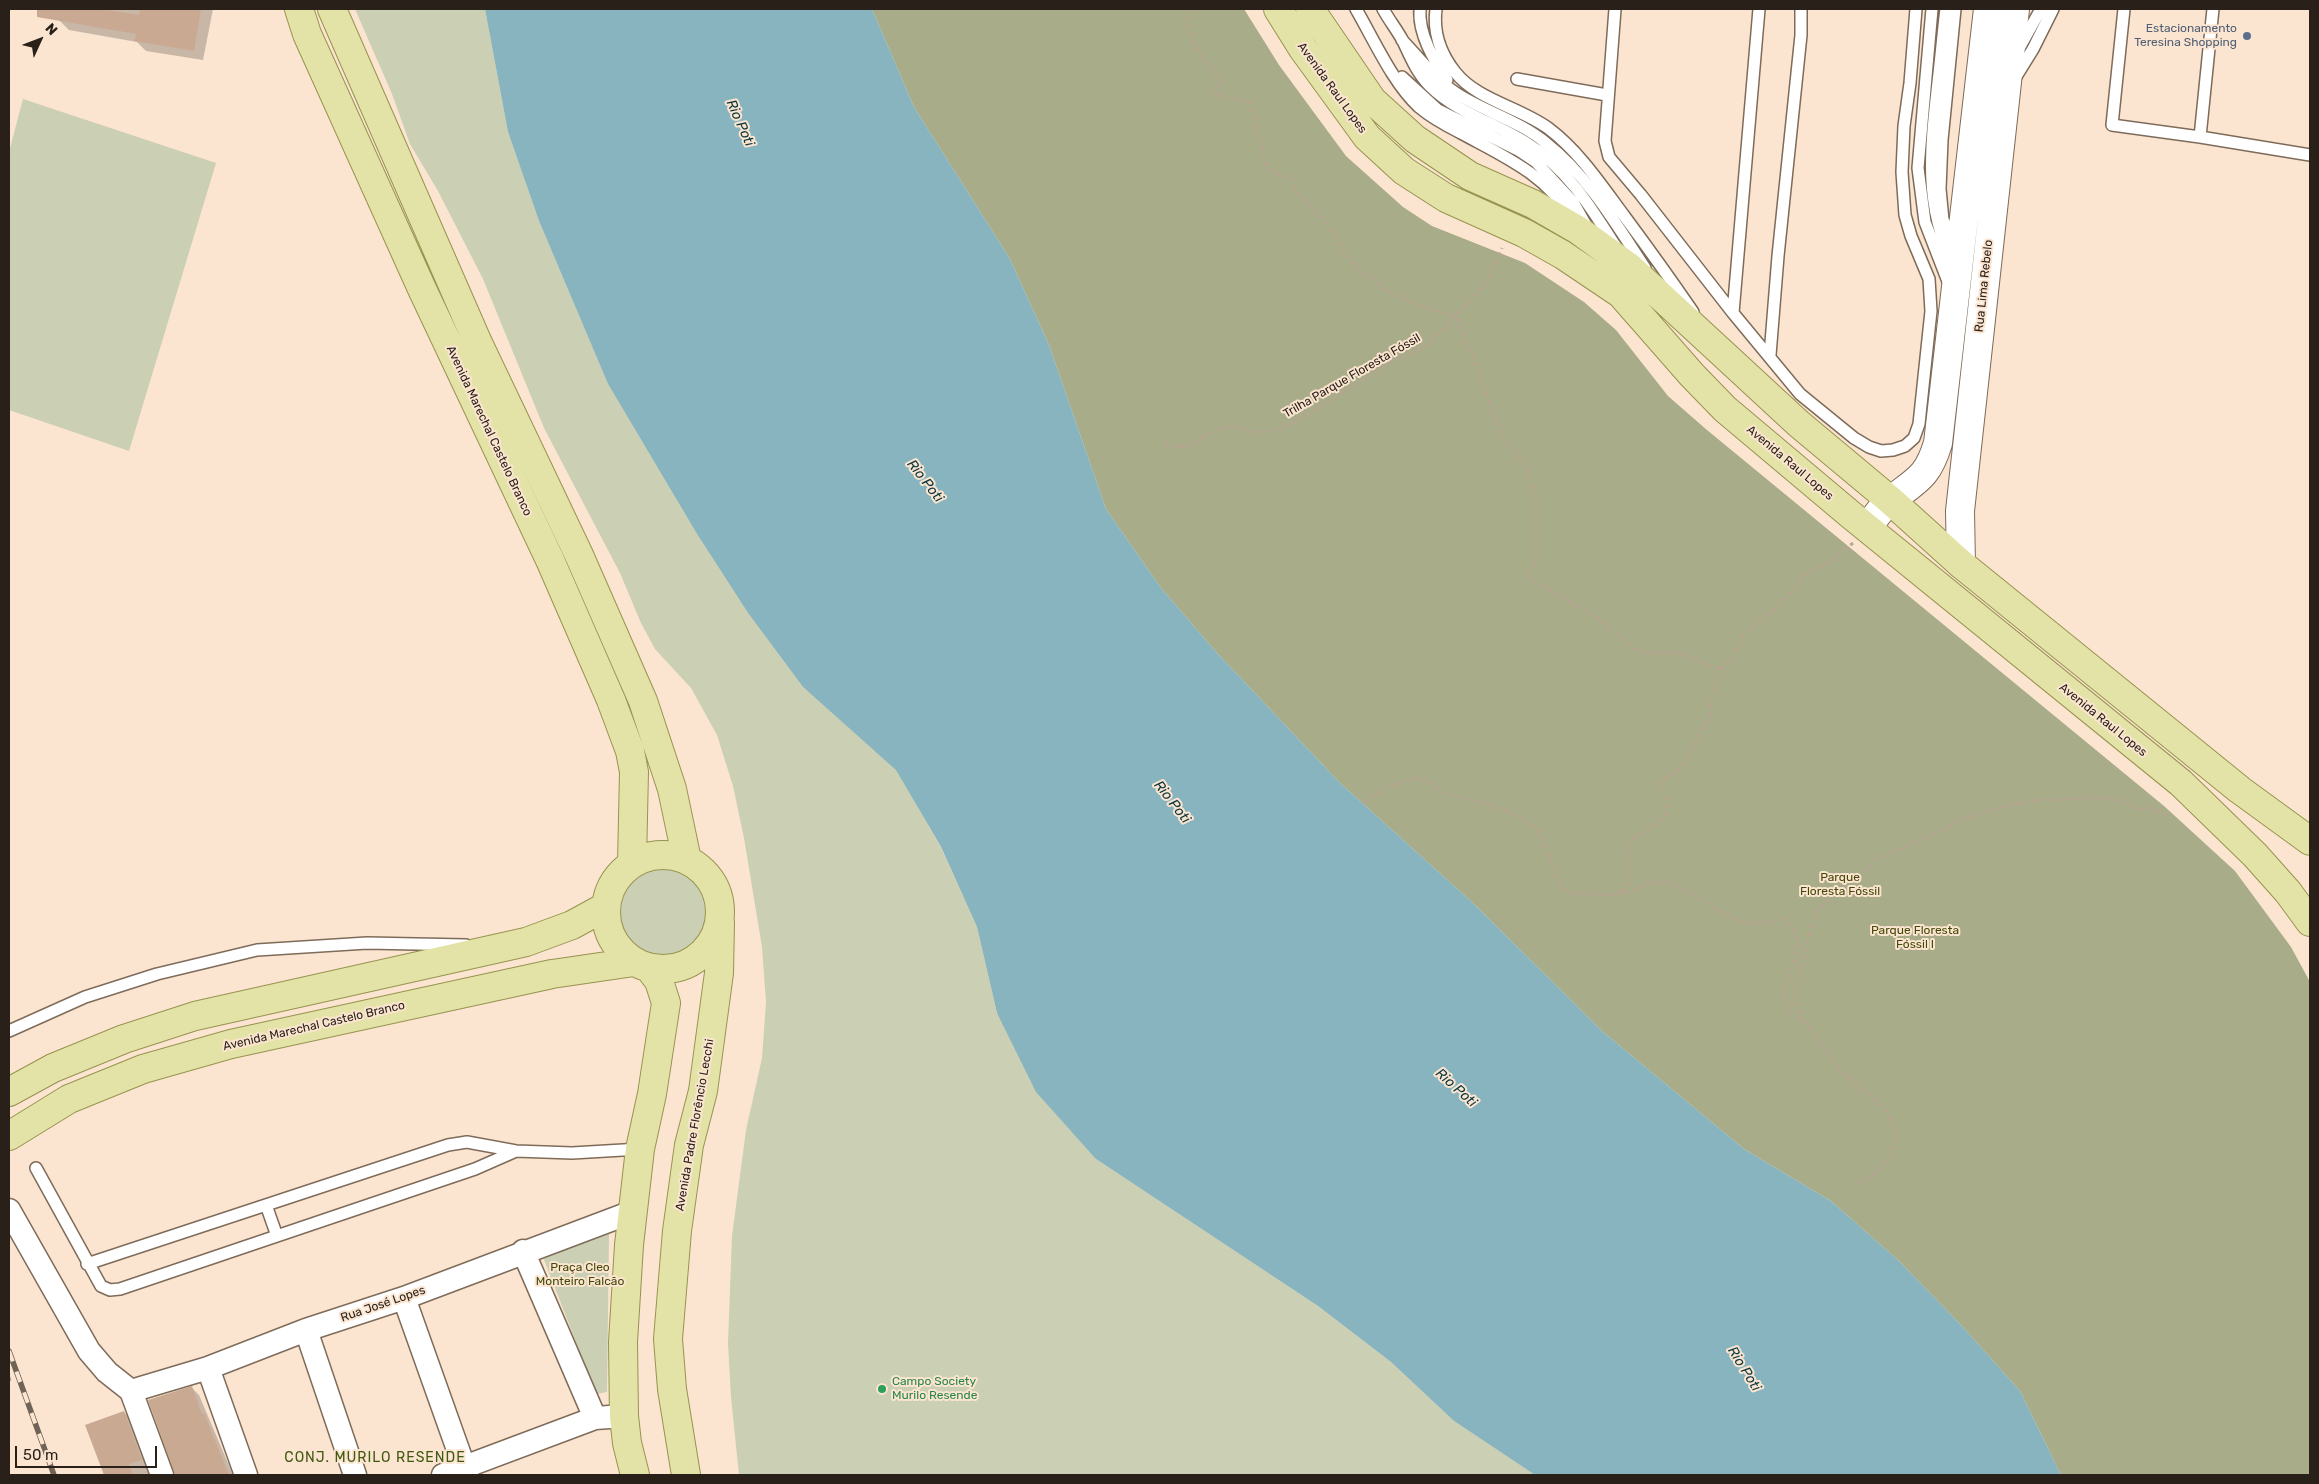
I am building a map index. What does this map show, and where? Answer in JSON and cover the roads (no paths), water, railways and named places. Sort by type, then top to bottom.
[{"type":"main road","name":"Avenida Marechal Castelo Branco","points":[[299,9],[307,34],[422,289],[550,560],[611,700],[630,751],[634,772],[632,863]]},
{"type":"main road","points":[[332,9],[453,282],[478,343],[578,555],[643,701],[672,789],[687,860]]},
{"type":"main road","name":"Avenida Raul Lopes","points":[[1278,9],[1303,49],[1367,137],[1404,171],[1446,198],[1524,233],[1563,255],[1621,294],[1692,375],[1725,409],[1863,532],[2181,783],[2255,855],[2288,892],[2310,922]]},
{"type":"main road","name":"Avenida Raul Lopes","points":[[1310,9],[1372,100],[1415,139],[1470,176],[1533,204],[1587,236],[1629,268],[1799,424],[1890,500],[1961,564],[2240,790],[2310,841]]},
{"type":"main road","points":[[422,289],[453,282]]},
{"type":"main road","points":[[550,560],[578,555]]},
{"type":"main road","points":[[635,1475],[627,1443],[624,1416],[623,1342],[632,1212],[640,1149],[652,1094],[666,1004],[659,981],[617,948],[607,929],[605,907],[609,890],[618,874],[632,863],[650,856],[668,854],[687,860],[702,870],[714,886],[720,904],[720,923],[714,941],[702,956],[686,966],[642,966]]},
{"type":"main road","points":[[9,1092],[53,1068],[124,1039],[195,1016],[526,942],[565,927],[605,907]]},
{"type":"main road","name":"Avenida Padre Florêncio Lecchi","points":[[686,1475],[672,1389],[668,1340],[678,1222],[689,1145],[703,1091],[720,973],[720,923]]},
{"type":"main road","name":"Avenida Marechal Castelo Branco","points":[[9,1136],[69,1099],[143,1069],[231,1044],[552,974],[642,966]]},
{"type":"street","points":[[1863,532],[1890,500],[1914,484],[1933,460],[1938,443],[1988,9]]},
{"type":"street","name":"Rua Lima Rebelo","points":[[1961,564],[1960,511],[2007,68],[2015,9]]},
{"type":"street","points":[[1963,223],[1990,226]]},
{"type":"street","points":[[9,1210],[88,1351],[107,1372],[132,1391],[162,1475]]},
{"type":"street","name":"Rua José Lopes","points":[[132,1391],[208,1368],[306,1330],[404,1298],[523,1251],[632,1212]]},
{"type":"street","points":[[523,1251],[595,1418]]},
{"type":"street","points":[[404,1298],[458,1473],[595,1418],[624,1416]]},
{"type":"street","points":[[306,1330],[355,1475]]},
{"type":"street","points":[[208,1368],[246,1475]]},
{"type":"lane","points":[[1356,9],[1403,88],[1419,107],[1440,122],[1522,166],[1539,178],[1587,236]]},
{"type":"lane","points":[[1383,9],[1402,40],[1420,76],[1441,96],[1523,141],[1558,167],[1596,215],[1629,268]]},
{"type":"lane","points":[[1420,9],[1422,28],[1428,45],[1437,66],[1455,92]]},
{"type":"lane","points":[[1436,9],[1434,24],[1438,42],[1445,58],[1456,73],[1468,86],[1547,128],[1561,140],[1596,179],[1677,289],[1719,351]]},
{"type":"lane","points":[[1615,9],[1605,141],[1609,157],[1641,195],[1732,313],[1800,394],[1854,438],[1869,447],[1881,451],[1905,446],[1914,438],[1922,405],[1931,311],[1929,279],[1911,236],[1905,215],[1902,172],[1904,126],[1916,9]]},
{"type":"lane","points":[[1732,313],[1758,9]]},
{"type":"lane","points":[[1770,356],[1778,256],[1801,35],[1801,9]]},
{"type":"lane","points":[[1932,9],[1918,168],[1925,222],[1956,283]]},
{"type":"lane","points":[[1946,9],[1931,140],[1931,191],[1937,221],[1956,283]]},
{"type":"lane","points":[[1955,9],[1942,140],[1940,188],[1943,220],[1949,231],[1956,229],[1963,223]]},
{"type":"lane","points":[[2012,38],[2029,9]]},
{"type":"lane","points":[[2007,68],[2041,9]]},
{"type":"lane","points":[[2004,97],[2033,49],[2053,9]]},
{"type":"lane","points":[[2124,9],[2112,125],[2200,136],[2310,155]]},
{"type":"lane","points":[[2200,136],[2213,9]]},
{"type":"lane","points":[[1402,40],[1431,71],[1455,92],[1487,111],[1525,129],[1545,142],[1566,160],[1614,221],[1670,307]]},
{"type":"lane","points":[[1386,60],[1438,110],[1518,150],[1536,162],[1573,202],[1587,236]]},
{"type":"lane","points":[[1518,79],[1607,95]]},
{"type":"lane","points":[[9,1030],[86,997],[157,974],[257,950],[367,943],[507,946]]},
{"type":"lane","points":[[88,1264],[448,1145],[467,1142],[516,1152],[572,1153],[640,1149]]},
{"type":"lane","points":[[36,1168],[101,1286],[110,1290],[120,1289],[278,1236],[475,1169],[516,1152]]},
{"type":"lane","points":[[266,1205],[278,1236]]},
{"type":"water","name":"Rio Poti","points":[[485,9],[872,9],[914,107],[1010,259],[1049,345],[1106,509],[1161,588],[1217,653],[1339,782],[1475,905],[1602,1031],[1744,1149],[1831,1201],[1899,1261],[1961,1325],[2020,1391],[2061,1475],[1535,1475],[1454,1421],[1391,1362],[1318,1306],[1096,1159],[1036,1092],[997,1013],[977,927],[941,847],[896,770],[803,687],[748,613],[697,534],[608,384],[539,221],[508,132]]},
{"type":"railway","points":[[9,1351],[54,1475]]},
{"type":"place","name":"Estacionamento Teresina Shopping","points":[[2247,36]]},
{"type":"place","name":"Campo Society Murilo Resende","points":[[882,1389]]},
{"type":"district","name":"CONJ. MURILO RESENDE","points":[[375,1458]]},
{"type":"park label","name":"Parque Floresta Fóssil","points":[[1840,885]]},
{"type":"park label","name":"Parque Floresta Fóssil I","points":[[1915,938]]},
{"type":"park label","name":"Praça Cleo Monteiro Falcão","points":[[580,1275]]}]
